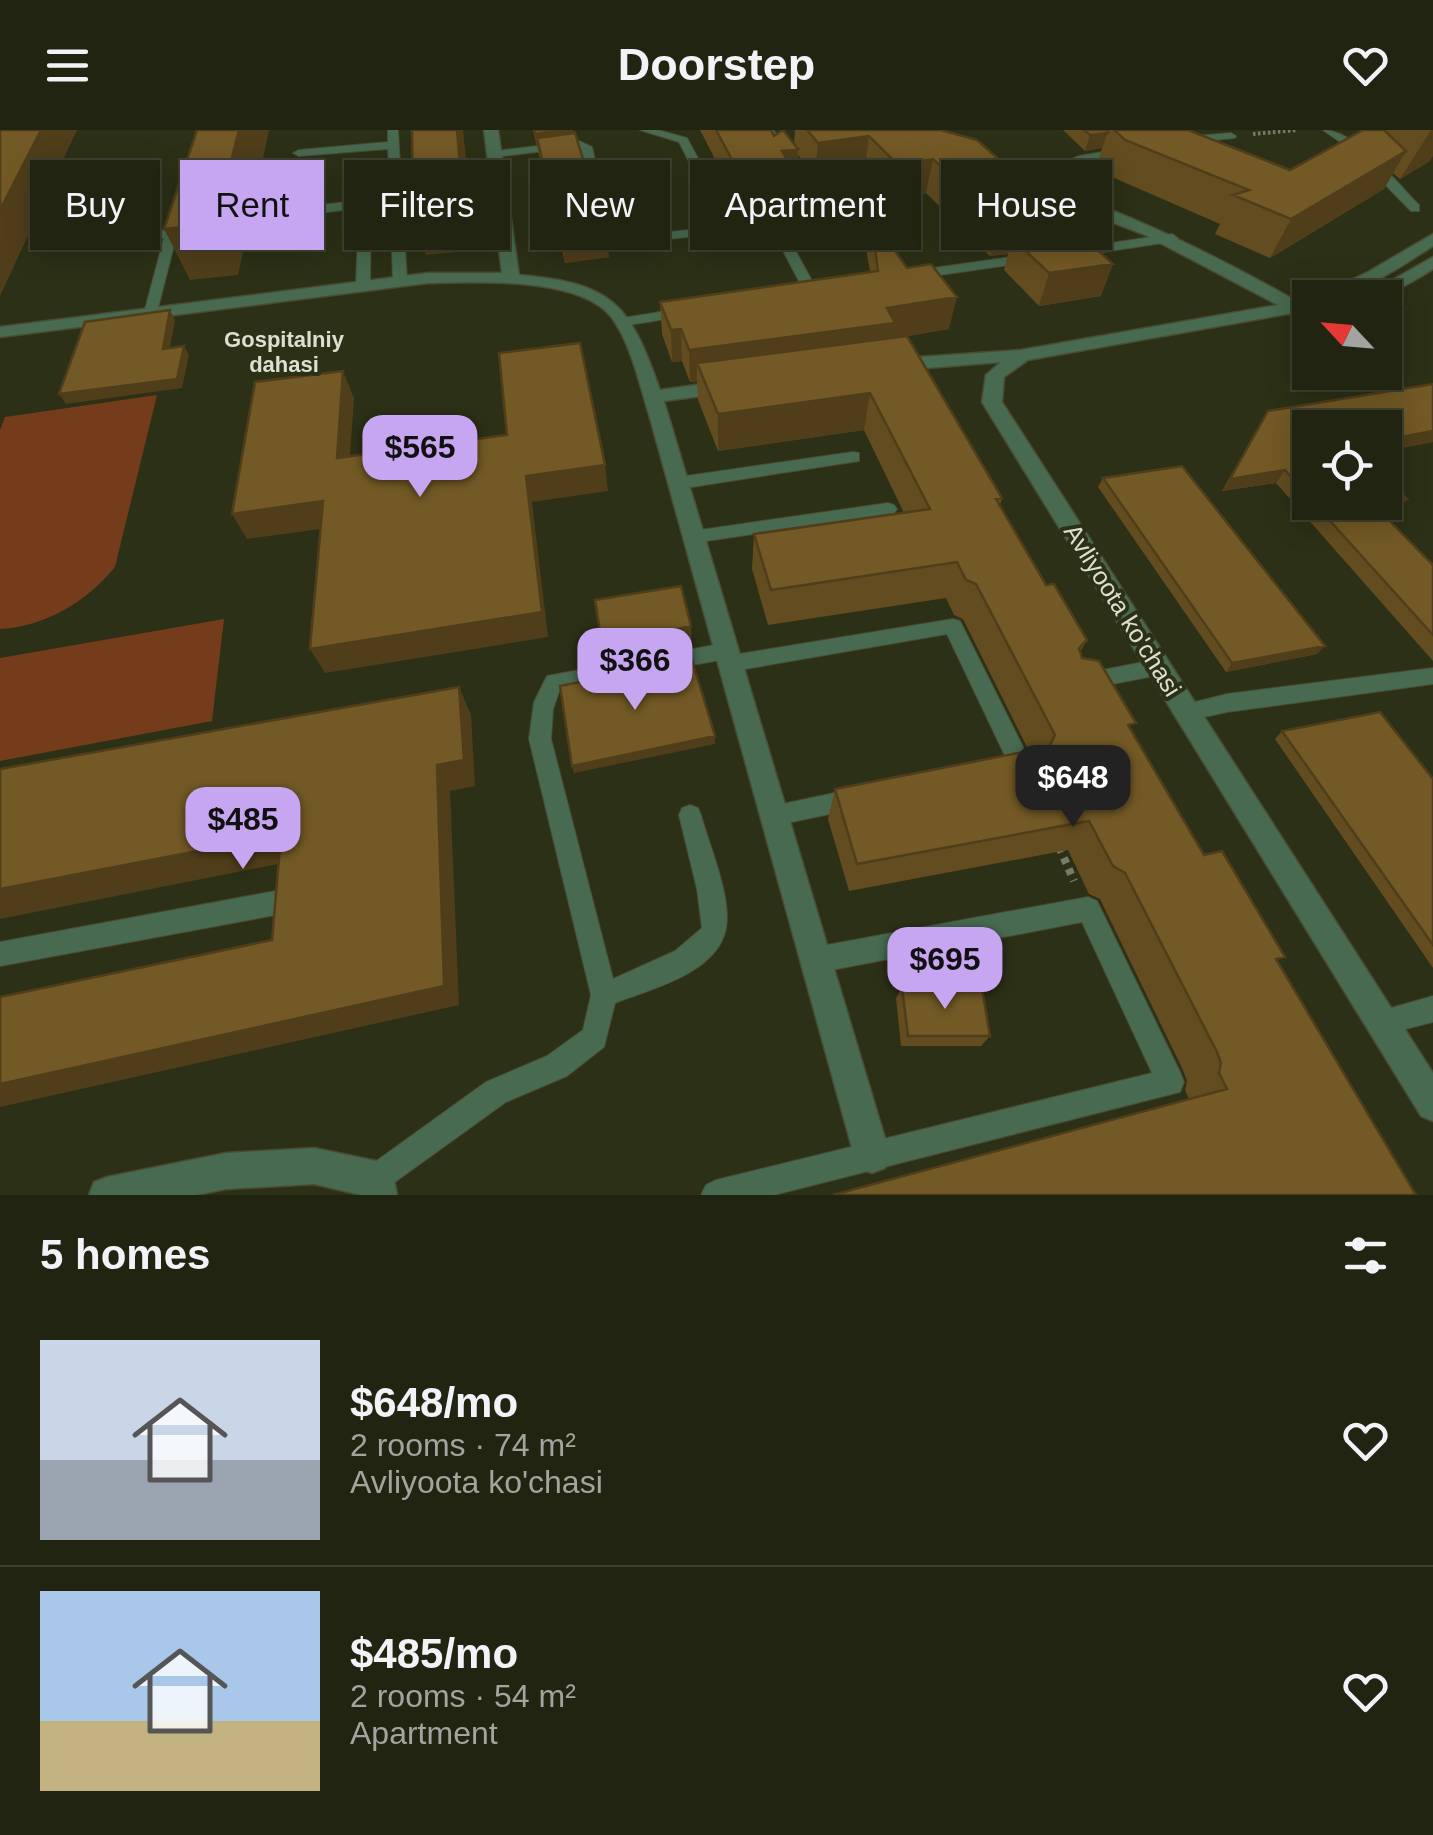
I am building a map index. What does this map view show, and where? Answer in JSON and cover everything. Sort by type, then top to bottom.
[{"type":"street","points":[[492,130],[511,280]]},
{"type":"street","points":[[1112,216],[1172,238],[1292,298]]},
{"type":"street","points":[[1364,280],[1433,239]]},
{"type":"street","points":[[1402,282],[1433,262]]},
{"type":"street","points":[[0,332],[400,280],[511,280],[593,296],[617,312],[652,397],[679,483],[872,1155]]},
{"type":"street","points":[[876,366],[1022,355],[1292,307]]},
{"type":"street","points":[[992,402],[995,375],[1022,355]]},
{"type":"street","name":"Avliyoota ko'chasi","points":[[929,360],[968,375],[992,402],[1433,1104]]},
{"type":"street","points":[[652,397],[745,384]]},
{"type":"street","points":[[108,1195],[226,1171],[314,1166],[379,1186]]},
{"type":"lane","points":[[394,130],[400,280]]},
{"type":"lane","points":[[645,130],[683,140],[730,229],[670,236]]},
{"type":"lane","points":[[767,130],[791,160]]},
{"type":"lane","points":[[1328,130],[1354,146],[1416,208]]},
{"type":"lane","points":[[1173,142],[1232,136]]},
{"type":"lane","points":[[495,154],[579,144],[586,148],[590,160]]},
{"type":"lane","points":[[299,154],[394,145]]},
{"type":"lane","points":[[1078,160],[1144,147]]},
{"type":"lane","points":[[151,312],[180,199]]},
{"type":"lane","points":[[324,209],[366,204],[363,285]]},
{"type":"lane","points":[[160,235],[172,234]]},
{"type":"lane","points":[[1060,254],[1172,238]]},
{"type":"lane","points":[[773,298],[811,292],[788,250]]},
{"type":"lane","points":[[892,250],[911,276],[1041,257]]},
{"type":"lane","points":[[623,322],[698,310]]},
{"type":"lane","points":[[679,483],[853,457]]},
{"type":"lane","points":[[693,538],[888,509]]},
{"type":"lane","points":[[379,1186],[496,1092],[557,1066],[595,1038],[604,995],[540,739],[543,698],[554,682],[954,626],[1022,768],[984,775]]},
{"type":"lane","points":[[1074,684],[1158,667]]},
{"type":"lane","points":[[1186,712],[1227,702],[1433,676]]},
{"type":"lane","points":[[773,816],[872,796]]},
{"type":"lane","points":[[604,995],[688,959],[709,942],[714,929],[690,816]]},
{"type":"lane","points":[[0,954],[282,902]]},
{"type":"lane","points":[[716,1195],[1170,1082],[1088,909],[816,960]]},
{"type":"lane","points":[[1382,1022],[1433,1008]]},
{"type":"path","points":[[1232,136],[1297,130]]},
{"type":"path","points":[[1055,838],[1088,909]]},
{"type":"shaded area","points":[[157,395],[115,567],[64,610],[34,623],[0,629],[0,430],[5,417]]},
{"type":"shaded area","points":[[224,619],[212,721],[0,761],[0,658]]},
{"type":"building","points":[[41,130],[0,210],[0,132]]},
{"type":"building","points":[[197,130],[239,130],[231,160],[187,160]]},
{"type":"building","points":[[412,130],[457,130],[460,160],[412,160]]},
{"type":"building","points":[[534,130],[569,130],[535,134]]},
{"type":"building","points":[[716,130],[771,130],[774,136],[783,130],[798,149],[782,151],[787,160],[732,160]]},
{"type":"building","points":[[807,130],[941,130],[977,140],[1000,160],[941,160],[941,167],[933,159],[893,160],[869,136],[818,143]]},
{"type":"building","points":[[1084,130],[1108,130],[1108,133],[1090,135]]},
{"type":"building","points":[[1114,130],[1188,130],[1290,170],[1363,130],[1384,130],[1406,151],[1291,219],[1233,195],[1249,190],[1125,140]]},
{"type":"building","points":[[575,133],[583,160],[542,160],[537,138]]},
{"type":"building","points":[[180,181],[180,227],[164,229]]},
{"type":"building","points":[[875,250],[894,250],[907,268],[931,264],[957,297],[887,308],[895,323],[689,350],[681,329],[671,330],[660,302],[878,271]]},
{"type":"building","points":[[1025,250],[1097,250],[1113,264],[1049,273]]},
{"type":"building","points":[[170,310],[163,349],[184,346],[177,379],[59,394],[85,322]]},
{"type":"building","points":[[907,336],[1002,498],[996,499],[1046,585],[1054,584],[1087,640],[1079,648],[1082,658],[1099,661],[1136,723],[1128,725],[1204,855],[1222,851],[1285,957],[1276,959],[1416,1195],[833,1195],[1227,1089],[1219,1073],[1217,1052],[1125,873],[1113,866],[1089,821],[857,864],[835,789],[1049,747],[1055,735],[976,584],[966,580],[957,562],[771,590],[754,534],[930,509],[870,393],[718,414],[697,363]]},
{"type":"building","points":[[580,343],[605,465],[526,476],[542,612],[310,649],[323,501],[232,514],[255,382],[343,371],[337,458],[507,435],[499,353]]},
{"type":"building","points":[[1433,384],[1433,431],[1402,437],[1402,410],[1292,410],[1292,478],[1285,470],[1230,479],[1268,411]]},
{"type":"building","points":[[1182,466],[1325,646],[1232,663],[1103,478]]},
{"type":"building","points":[[1329,520],[1389,520],[1433,565],[1433,635]]},
{"type":"building","points":[[681,586],[691,626],[602,645],[595,600]]},
{"type":"building","points":[[692,660],[715,736],[572,766],[560,686]]},
{"type":"building","points":[[459,687],[464,760],[437,765],[444,986],[0,1084],[0,997],[272,940],[281,835],[0,889],[0,769]]},
{"type":"building","points":[[1380,712],[1433,779],[1433,945],[1282,731]]},
{"type":"building","points":[[902,987],[982,988],[990,1036],[908,1036]]},
{"type":"district","name":"Gospitalniy dahasi","points":[[284,352]]}]
